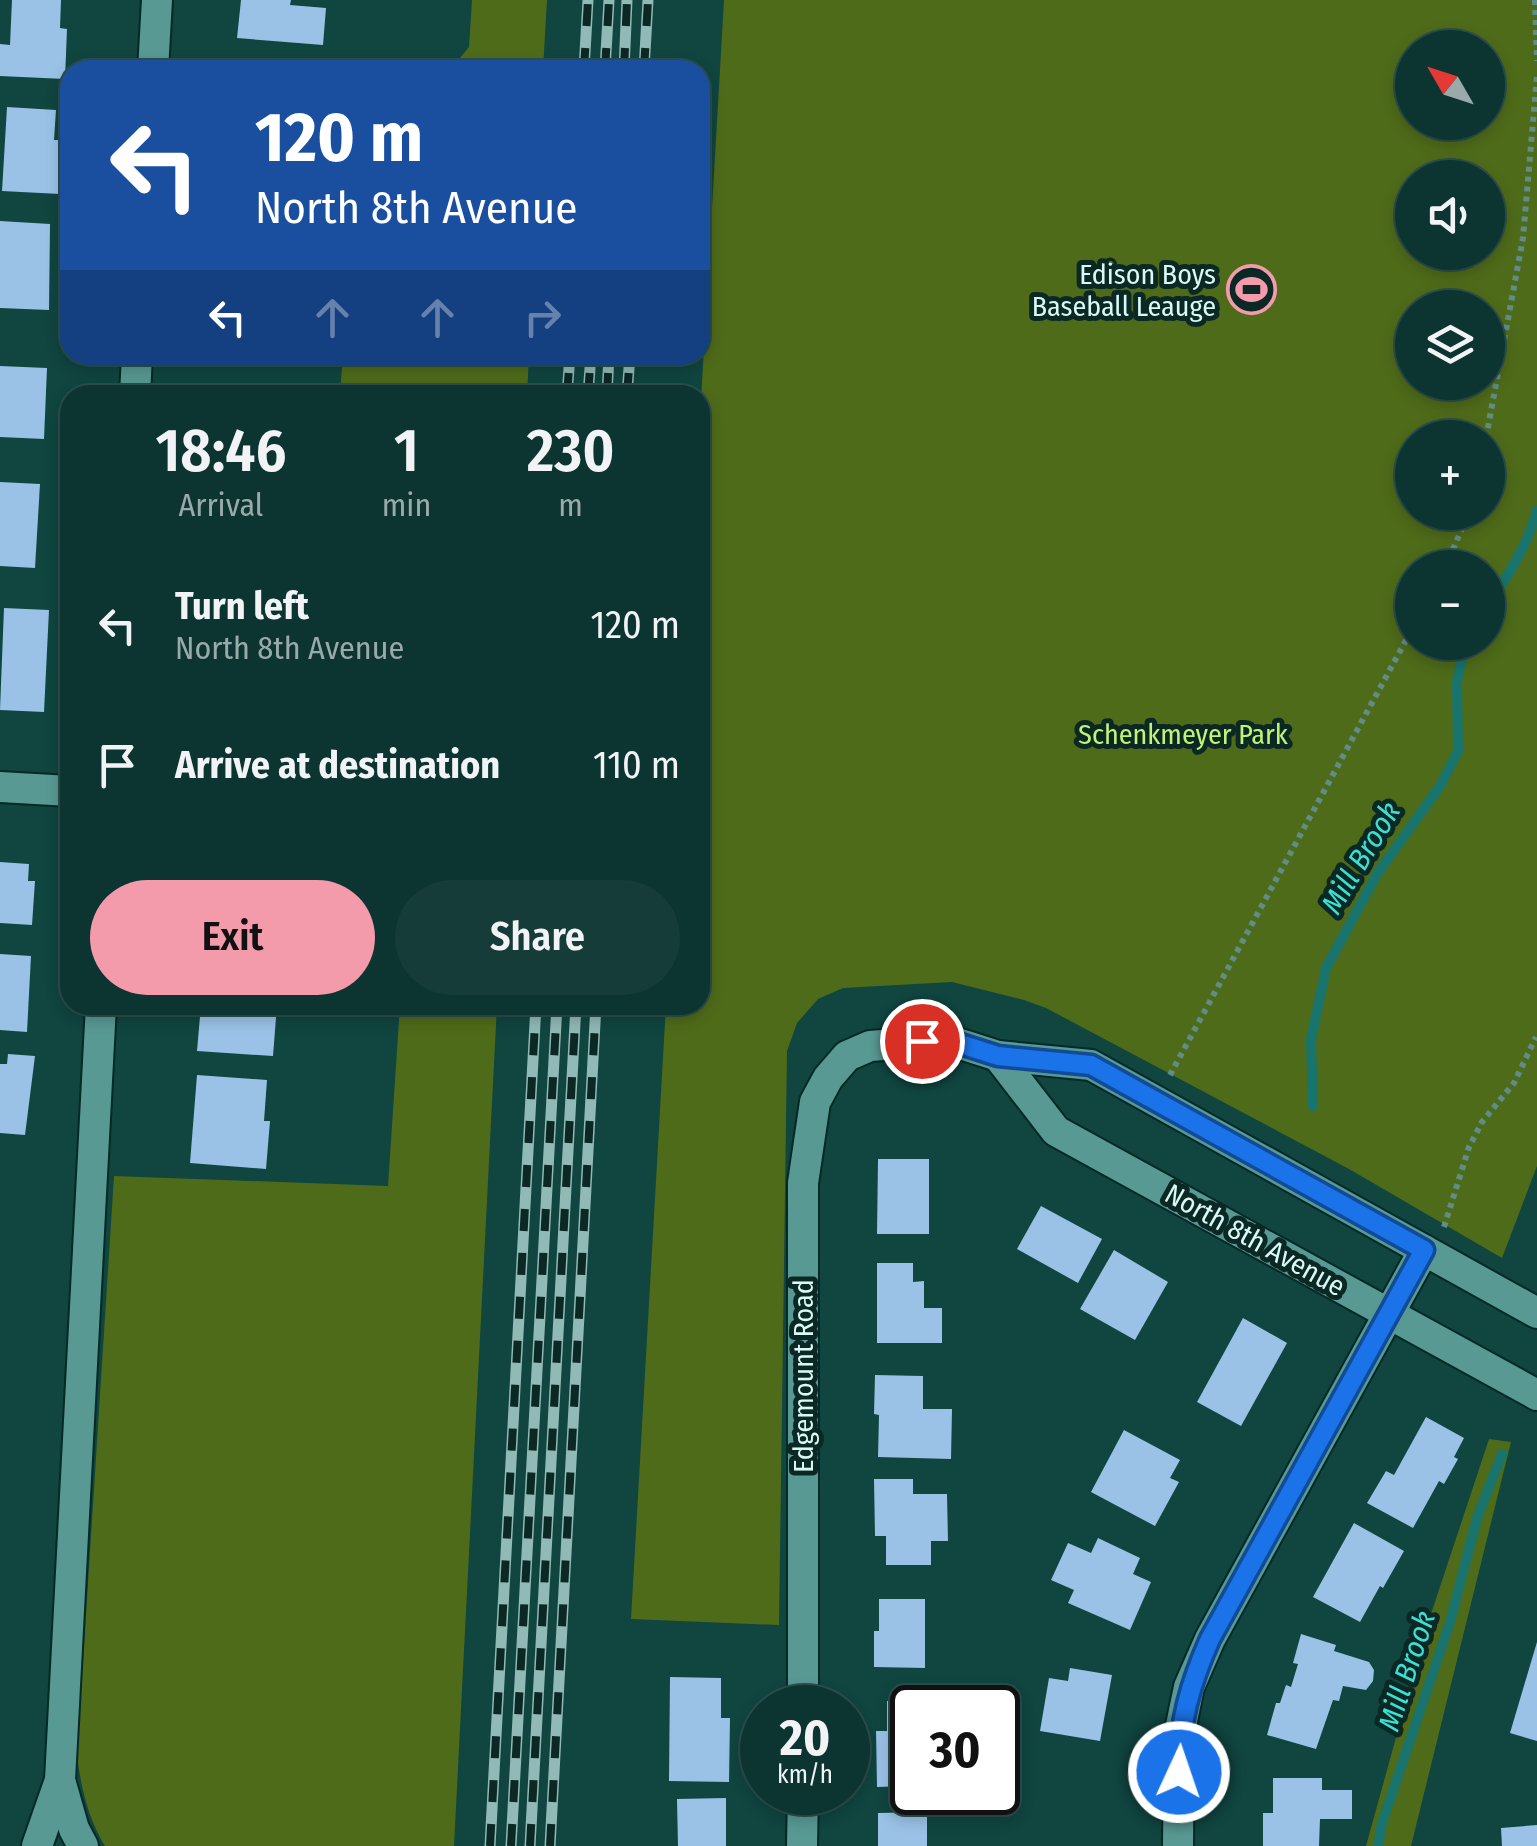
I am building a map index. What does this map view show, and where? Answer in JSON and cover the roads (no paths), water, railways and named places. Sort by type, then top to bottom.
[{"type":"street","points":[[154,60],[157,0]]},
{"type":"street","points":[[0,788],[60,791]]},
{"type":"street","points":[[36,1846],[60,1780],[100,1015]]},
{"type":"street","name":"Edgemount Road","points":[[803,1685],[804,1183],[815,1102],[828,1078],[847,1056],[870,1046],[948,1040],[998,1056]]},
{"type":"street","points":[[998,1056],[1091,1065],[1537,1313]]},
{"type":"street","name":"North 8th Avenue","points":[[998,1056],[1056,1131],[1537,1396]]},
{"type":"street","points":[[1178,1846],[1179,1735],[1189,1687],[1210,1639],[1424,1250]]},
{"type":"street","points":[[60,1780],[83,1846]]},
{"type":"street","points":[[802,1815],[802,1846]]},
{"type":"waterway","name":"Mill Brook","points":[[1505,579],[1537,510]]},
{"type":"waterway","name":"Mill Brook","points":[[1313,1106],[1311,1040],[1326,968],[1377,874],[1440,786],[1458,751],[1457,681],[1462,660]]},
{"type":"waterway","name":"Mill Brook","points":[[1378,1846],[1382,1823],[1450,1622],[1477,1518],[1502,1454]]},
{"type":"railway","points":[[585,60],[588,0]]},
{"type":"railway","points":[[606,60],[609,0]]},
{"type":"railway","points":[[624,60],[627,0]]},
{"type":"railway","points":[[645,60],[648,0]]},
{"type":"railway","points":[[568,385],[569,365]]},
{"type":"railway","points":[[589,385],[590,365]]},
{"type":"railway","points":[[608,365],[608,385]]},
{"type":"railway","points":[[628,385],[629,365]]},
{"type":"railway","points":[[490,1846],[535,1015]]},
{"type":"railway","points":[[511,1846],[556,1015]]},
{"type":"railway","points":[[530,1846],[575,1015]]},
{"type":"railway","points":[[550,1846],[595,1015]]},
{"type":"place","name":"Edison Boys Baseball Leauge","points":[[1251,290]]},
{"type":"park label","name":"Schenkmeyer Park","points":[[1183,734]]}]
